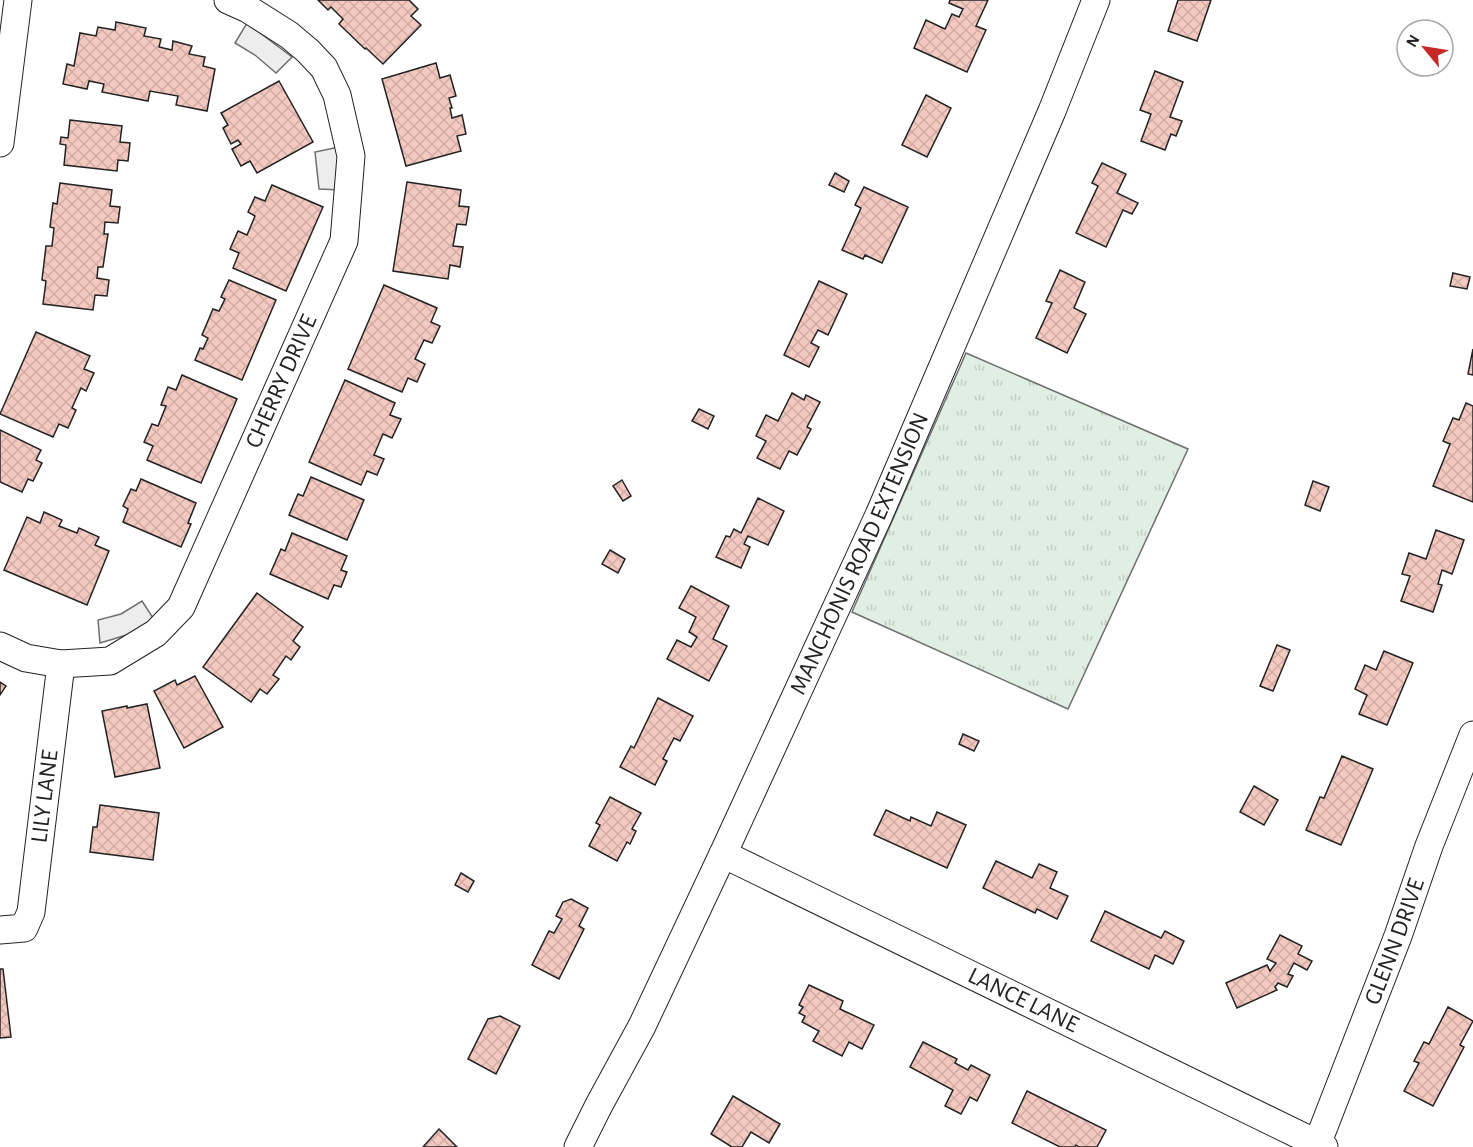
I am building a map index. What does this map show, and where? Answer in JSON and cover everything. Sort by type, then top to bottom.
[{"type":"street","points":[[0,143],[18,0]]},
{"type":"street","name":"CHERRY DRIVE","points":[[0,646],[26,658],[61,664],[110,661],[156,633],[181,607],[344,241],[351,156],[338,95],[324,68],[308,51],[269,21],[228,0]]},
{"type":"street","name":"MANCHONIS ROAD EXTENSION","points":[[578,1147],[642,1026],[879,515],[1052,111],[1096,0]]},
{"type":"street","name":"LILY LANE","points":[[12,929],[31,912],[61,664]]},
{"type":"street","name":"GLENN DRIVE","points":[[1319,1146],[1398,936],[1429,846],[1473,735]]},
{"type":"street","name":"LANCE LANE","points":[[723,854],[1319,1146]]},
{"type":"green space","points":[[966,353],[1188,449],[1068,709],[852,612]]},
{"type":"shaded area","points":[[247,23],[292,57],[276,73],[255,55],[235,43]]},
{"type":"shaded area","points":[[339,147],[340,190],[319,189],[315,152]]},
{"type":"shaded area","points":[[142,601],[155,621],[130,634],[100,643],[98,620],[121,614]]},
{"type":"building","points":[[318,0],[409,0],[418,9],[411,16],[421,25],[383,64],[339,24],[343,19],[331,7],[328,10]]},
{"type":"building","points":[[950,0],[988,0],[976,26],[986,30],[967,72],[914,48],[926,20],[945,29],[952,14],[959,17],[963,9],[949,3]]},
{"type":"building","points":[[1178,0],[1211,0],[1197,41],[1168,31]]},
{"type":"building","points":[[116,22],[146,28],[144,36],[161,39],[159,47],[172,50],[173,41],[192,46],[189,54],[205,57],[203,66],[215,69],[207,111],[176,105],[178,96],[150,91],[148,101],[102,92],[104,84],[89,81],[87,89],[63,84],[67,64],[74,66],[80,33],[96,36],[98,27],[115,30]]},
{"type":"building","points":[[436,63],[440,78],[450,75],[456,96],[449,98],[452,118],[462,115],[466,134],[457,136],[461,151],[406,166],[382,79]]},
{"type":"building","points":[[1155,71],[1183,82],[1170,117],[1182,121],[1176,136],[1171,134],[1165,150],[1141,141],[1151,114],[1140,110]]},
{"type":"building","points":[[279,81],[313,142],[257,173],[250,161],[241,166],[232,149],[241,144],[238,140],[231,144],[223,128],[228,125],[221,113]]},
{"type":"building","points":[[926,95],[951,108],[927,157],[902,145]]},
{"type":"building","points":[[70,120],[122,126],[120,142],[130,143],[128,161],[118,160],[117,171],[64,165],[66,145],[60,144],[61,137],[68,138]]},
{"type":"building","points":[[1102,163],[1126,174],[1117,193],[1138,203],[1132,214],[1123,210],[1106,247],[1076,233],[1098,186],[1092,183]]},
{"type":"building","points":[[835,173],[849,181],[844,192],[829,185]]},
{"type":"building","points":[[407,182],[461,190],[459,206],[469,207],[466,225],[457,224],[453,246],[463,247],[460,267],[450,265],[448,279],[393,271]]},
{"type":"building","points":[[60,183],[112,190],[110,206],[120,207],[118,223],[105,222],[104,234],[108,234],[103,267],[98,267],[97,278],[109,280],[107,296],[95,295],[93,310],[43,304],[46,281],[42,280],[46,246],[52,246],[54,228],[50,227],[53,203],[57,204]]},
{"type":"building","points":[[272,185],[323,207],[286,291],[233,268],[239,253],[230,249],[238,231],[247,235],[255,216],[248,212],[255,197],[265,201]]},
{"type":"building","points":[[864,187],[908,207],[882,263],[865,255],[863,259],[842,250],[861,208],[855,205]]},
{"type":"building","points":[[1060,270],[1085,282],[1074,308],[1086,314],[1067,353],[1036,338],[1052,303],[1046,301]]},
{"type":"building","points":[[1453,273],[1470,277],[1467,289],[1450,286]]},
{"type":"building","points":[[229,280],[276,300],[242,380],[195,360],[200,348],[203,349],[208,338],[202,335],[213,309],[219,311],[225,299],[221,297]]},
{"type":"building","points":[[819,281],[847,294],[828,335],[818,330],[811,343],[819,347],[809,367],[784,355]]},
{"type":"building","points":[[384,285],[437,308],[431,322],[440,326],[432,343],[424,340],[415,359],[425,364],[417,382],[408,378],[402,392],[348,369]]},
{"type":"building","points":[[36,332],[90,356],[84,369],[94,373],[86,391],[81,388],[72,408],[76,410],[68,428],[59,424],[53,437],[0,414]]},
{"type":"building","points":[[1473,349],[1473,375],[1468,374]]},
{"type":"building","points":[[182,375],[237,399],[201,483],[147,460],[153,446],[144,442],[152,424],[158,426],[166,406],[161,405],[168,387],[176,390]]},
{"type":"building","points":[[345,380],[395,403],[390,415],[401,419],[392,438],[383,434],[374,455],[384,459],[377,475],[367,471],[361,485],[309,462]]},
{"type":"building","points":[[792,393],[804,400],[806,395],[820,402],[807,427],[811,429],[797,455],[789,451],[780,469],[757,458],[766,441],[756,436],[766,415],[778,421]]},
{"type":"building","points":[[1466,403],[1473,406],[1473,502],[1433,486],[1450,444],[1443,441],[1453,418],[1459,420]]},
{"type":"building","points":[[699,409],[714,416],[708,429],[692,421]]},
{"type":"building","points":[[0,430],[41,450],[36,460],[42,463],[33,481],[28,479],[22,492],[0,482]]},
{"type":"building","points":[[311,477],[364,500],[347,540],[289,515],[298,494],[303,496]]},
{"type":"building","points":[[141,479],[196,503],[188,523],[191,524],[181,547],[123,522],[128,509],[123,506],[131,489],[136,491]]},
{"type":"building","points":[[622,480],[631,496],[623,501],[613,486]]},
{"type":"building","points":[[1313,481],[1329,487],[1320,511],[1305,505]]},
{"type":"building","points":[[758,498],[784,511],[768,545],[748,536],[744,544],[750,547],[741,568],[716,557],[726,536],[730,537],[734,529],[741,533]]},
{"type":"building","points":[[44,512],[62,520],[59,526],[77,533],[79,528],[99,537],[95,545],[109,551],[87,605],[4,570],[27,517],[40,523]]},
{"type":"building","points":[[1436,530],[1464,540],[1452,574],[1442,570],[1438,584],[1442,585],[1433,612],[1401,601],[1410,576],[1402,574],[1409,553],[1426,559]]},
{"type":"building","points":[[292,533],[347,556],[341,570],[347,572],[341,587],[334,585],[328,599],[270,574],[281,549],[285,551]]},
{"type":"building","points":[[610,550],[625,559],[618,573],[602,564]]},
{"type":"building","points":[[691,586],[729,606],[713,639],[727,646],[709,681],[667,659],[677,640],[691,647],[697,637],[689,632],[696,617],[679,608]]},
{"type":"building","points":[[257,593],[303,627],[293,641],[300,647],[291,660],[286,656],[273,675],[279,679],[267,694],[260,689],[251,702],[203,667]]},
{"type":"building","points":[[1277,645],[1290,650],[1273,691],[1260,686]]},
{"type":"building","points":[[1384,651],[1413,663],[1387,725],[1359,714],[1367,695],[1355,689],[1365,665],[1376,670]]},
{"type":"building","points":[[195,676],[223,727],[184,748],[154,691],[175,680],[177,685]]},
{"type":"building","points":[[0,682],[6,686],[0,695]]},
{"type":"building","points":[[658,698],[693,716],[680,741],[674,738],[663,759],[667,761],[655,785],[620,767],[631,746],[634,748]]},
{"type":"building","points":[[147,704],[160,768],[115,777],[102,711]]},
{"type":"building","points":[[963,734],[979,741],[974,751],[959,744]]},
{"type":"building","points":[[1342,756],[1373,769],[1341,845],[1306,830],[1320,797],[1324,798]]},
{"type":"building","points":[[1254,786],[1278,800],[1264,825],[1240,812]]},
{"type":"building","points":[[610,797],[641,813],[632,829],[636,831],[630,844],[627,842],[617,861],[589,846],[600,825],[596,823]]},
{"type":"building","points":[[100,805],[159,813],[153,860],[90,852],[93,827],[97,827]]},
{"type":"building","points":[[886,810],[910,821],[911,817],[931,826],[937,812],[966,825],[947,868],[874,835]]},
{"type":"building","points":[[996,861],[1032,878],[1039,864],[1057,872],[1050,888],[1068,896],[1057,919],[1037,909],[1035,913],[983,888]]},
{"type":"building","points":[[461,873],[474,881],[468,892],[455,885]]},
{"type":"building","points":[[571,899],[588,908],[579,926],[584,929],[559,979],[532,965],[549,931],[554,933],[562,919],[556,916],[563,902]]},
{"type":"building","points":[[1105,911],[1161,938],[1165,931],[1184,941],[1173,964],[1155,955],[1149,969],[1091,941]]},
{"type":"building","points":[[1280,935],[1302,946],[1298,954],[1312,961],[1307,970],[1294,963],[1288,974],[1293,976],[1287,987],[1278,983],[1275,987],[1277,990],[1237,1008],[1226,983],[1267,965],[1270,971],[1276,963],[1267,959]]},
{"type":"building","points":[[0,969],[3,969],[11,1037],[0,1038]]},
{"type":"building","points":[[809,985],[843,1001],[840,1009],[874,1025],[862,1049],[849,1042],[842,1056],[813,1041],[819,1031],[802,1022],[805,1016],[799,1013],[803,1007],[799,1005]]},
{"type":"building","points":[[1448,1007],[1473,1021],[1460,1045],[1464,1047],[1433,1106],[1404,1091],[1419,1063],[1414,1061],[1424,1042],[1429,1044]]},
{"type":"building","points":[[500,1016],[520,1026],[496,1074],[468,1059],[488,1019]]},
{"type":"building","points":[[923,1042],[957,1059],[955,1063],[968,1070],[971,1065],[990,1075],[977,1101],[970,1097],[961,1114],[945,1106],[953,1090],[910,1067]]},
{"type":"building","points":[[1027,1091],[1106,1130],[1097,1147],[1076,1145],[1075,1147],[1060,1147],[1012,1123]]},
{"type":"building","points":[[733,1096],[780,1124],[769,1143],[751,1132],[742,1147],[732,1147],[711,1134]]},
{"type":"building","points":[[439,1129],[457,1147],[423,1147]]}]
